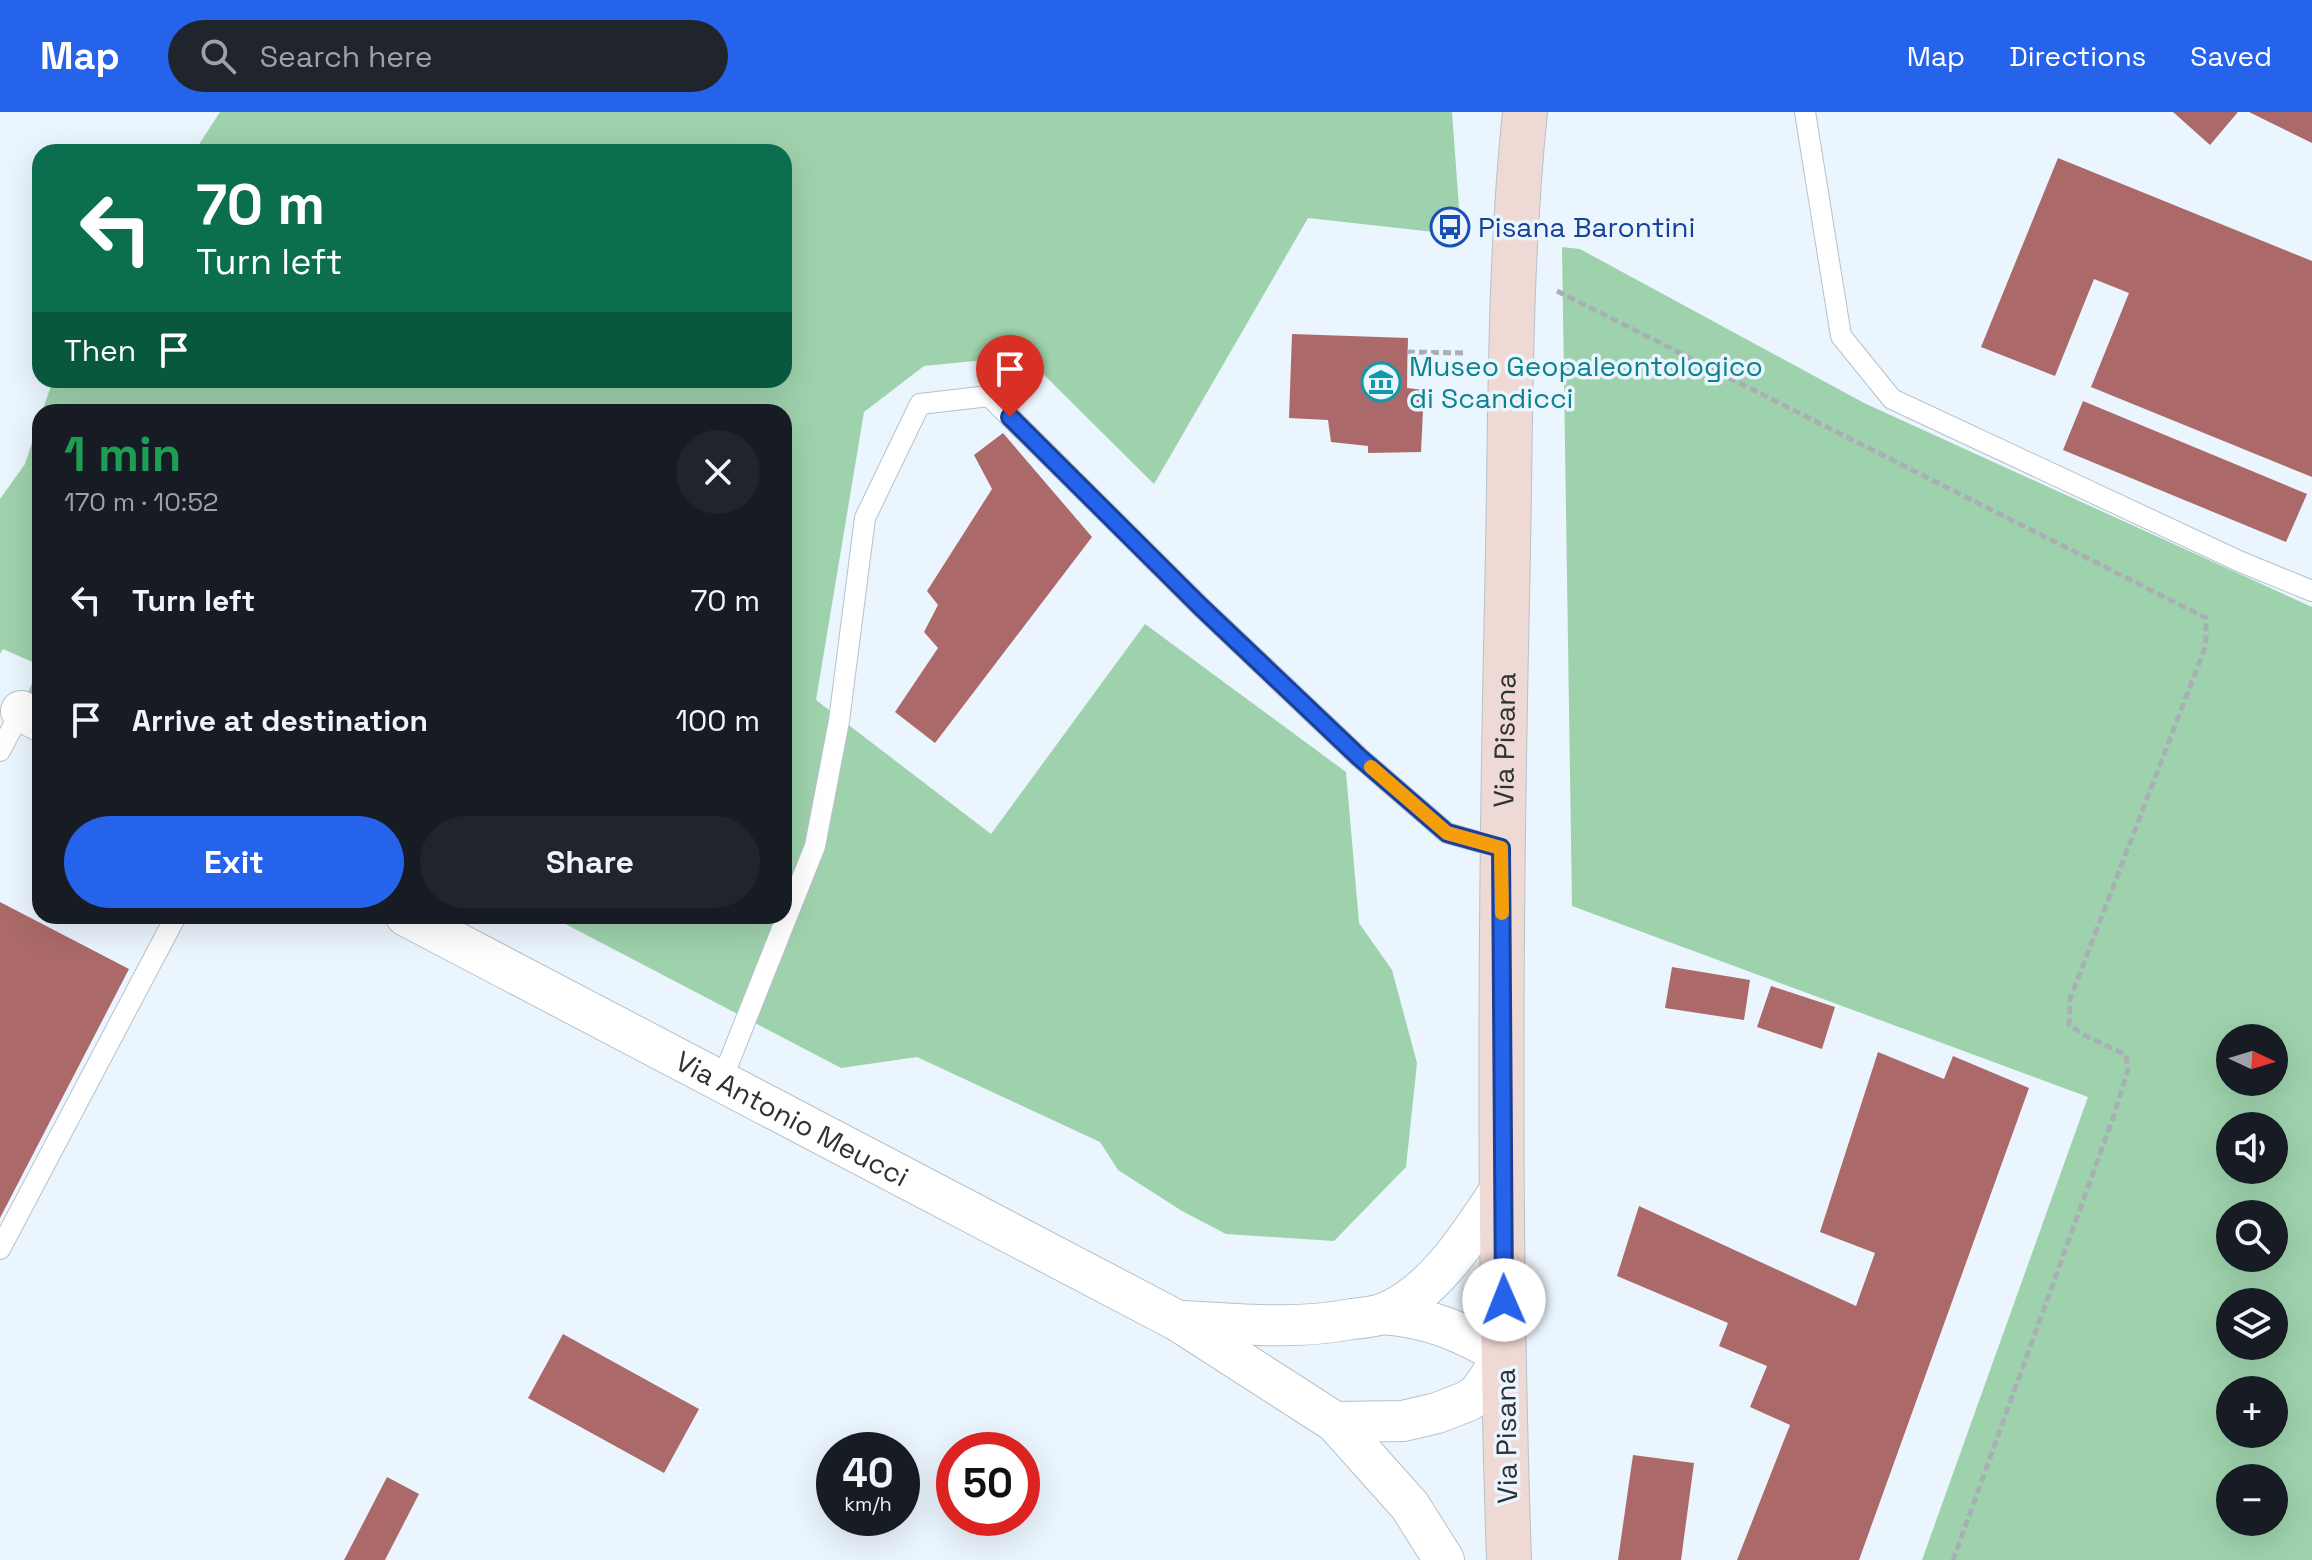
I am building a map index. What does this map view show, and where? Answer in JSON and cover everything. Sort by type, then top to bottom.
[{"type":"main road","name":"Via Pisana","points":[[1509,1560],[1502,1187],[1501,848],[1513,269],[1525,112]]},
{"type":"street","name":"Via Antonio Meucci","points":[[421,924],[1178,1321],[1335,1422],[1410,1506],[1444,1560]]},
{"type":"street","name":"Via Antonio Meucci","points":[[1382,1314],[1408,1299],[1434,1277],[1467,1240],[1502,1187]]},
{"type":"street","name":"Via Antonio Meucci","points":[[1178,1321],[1305,1326],[1382,1314],[1405,1315],[1439,1323],[1473,1337],[1504,1356]]},
{"type":"street","points":[[1335,1422],[1420,1419],[1468,1401],[1479,1393],[1504,1356]]},
{"type":"lane","points":[[1805,112],[1841,336],[1892,399],[2227,556],[2312,591]]},
{"type":"lane","points":[[792,904],[815,846],[839,721],[865,518],[920,404],[989,396],[1201,607],[1359,757],[1447,833],[1501,848]]},
{"type":"lane","points":[[0,751],[31,716]]},
{"type":"lane","points":[[0,1249],[172,924]]},
{"type":"lane","points":[[721,1082],[784,924]]},
{"type":"path","points":[[1513,269],[2206,618],[2206,645],[2070,999],[2069,1025],[2126,1055],[2128,1070],[1953,1560]]},
{"type":"path","points":[[1407,352],[1512,353]]},
{"type":"green space","points":[[220,112],[1452,112],[1461,235],[1308,218],[1154,484],[1025,356],[924,366],[864,412],[816,700],[991,834],[1145,624],[1346,772],[1359,923],[1392,970],[1417,1063],[1406,1167],[1334,1241],[1226,1234],[1182,1211],[1118,1170],[1100,1142],[917,1057],[841,1068],[565,924],[792,924],[792,404],[45,404],[50,388],[792,388],[792,144],[199,144]]},
{"type":"green space","points":[[1562,247],[1580,249],[1864,403],[2312,607],[2312,1560],[1922,1560],[2088,1097],[1572,906]]},
{"type":"green space","points":[[32,443],[32,662],[3,649],[0,654],[0,499],[25,464]]},
{"type":"green space","points":[[32,683],[32,717],[21,711]]},
{"type":"building","points":[[2173,112],[2238,112],[2210,145]]},
{"type":"building","points":[[2249,112],[2312,112],[2312,143]]},
{"type":"building","points":[[2058,158],[2312,261],[2312,477],[2091,387],[2129,293],[2094,279],[2055,376],[1981,347]]},
{"type":"building","points":[[1292,334],[1408,338],[1407,388],[1424,390],[1421,452],[1368,453],[1368,446],[1331,442],[1328,420],[1289,418]]},
{"type":"building","points":[[2083,401],[2307,494],[2286,542],[2063,450]]},
{"type":"building","points":[[1003,433],[1092,537],[935,743],[895,712],[938,648],[924,632],[938,605],[927,591],[992,489],[974,455]]},
{"type":"building","points":[[0,902],[32,919],[32,924],[42,924],[129,969],[0,1218]]},
{"type":"building","points":[[1672,967],[1750,980],[1744,1020],[1665,1008]]},
{"type":"building","points":[[1771,986],[1835,1007],[1822,1049],[1757,1027]]},
{"type":"building","points":[[1878,1052],[1944,1079],[1953,1056],[2029,1088],[1859,1560],[1737,1560],[1790,1425],[1750,1407],[1767,1366],[1719,1346],[1728,1323],[1617,1276],[1639,1206],[1856,1306],[1875,1253],[1820,1232]]},
{"type":"building","points":[[563,1334],[699,1409],[664,1473],[528,1398]]},
{"type":"building","points":[[1633,1455],[1694,1463],[1681,1560],[1618,1560]]},
{"type":"building","points":[[387,1477],[419,1494],[385,1560],[344,1560]]},
{"type":"slow traffic","points":[[1371,767],[1447,833],[1501,848],[1502,913]]},
{"type":"place","name":"Pisana Barontini","points":[[1450,227]]},
{"type":"place","name":"Museo Geopaleontologico di Scandicci","points":[[1381,382]]},
{"type":"route","points":[[1010,417],[1201,607],[1359,757],[1447,833],[1501,848],[1504,1300]]}]
